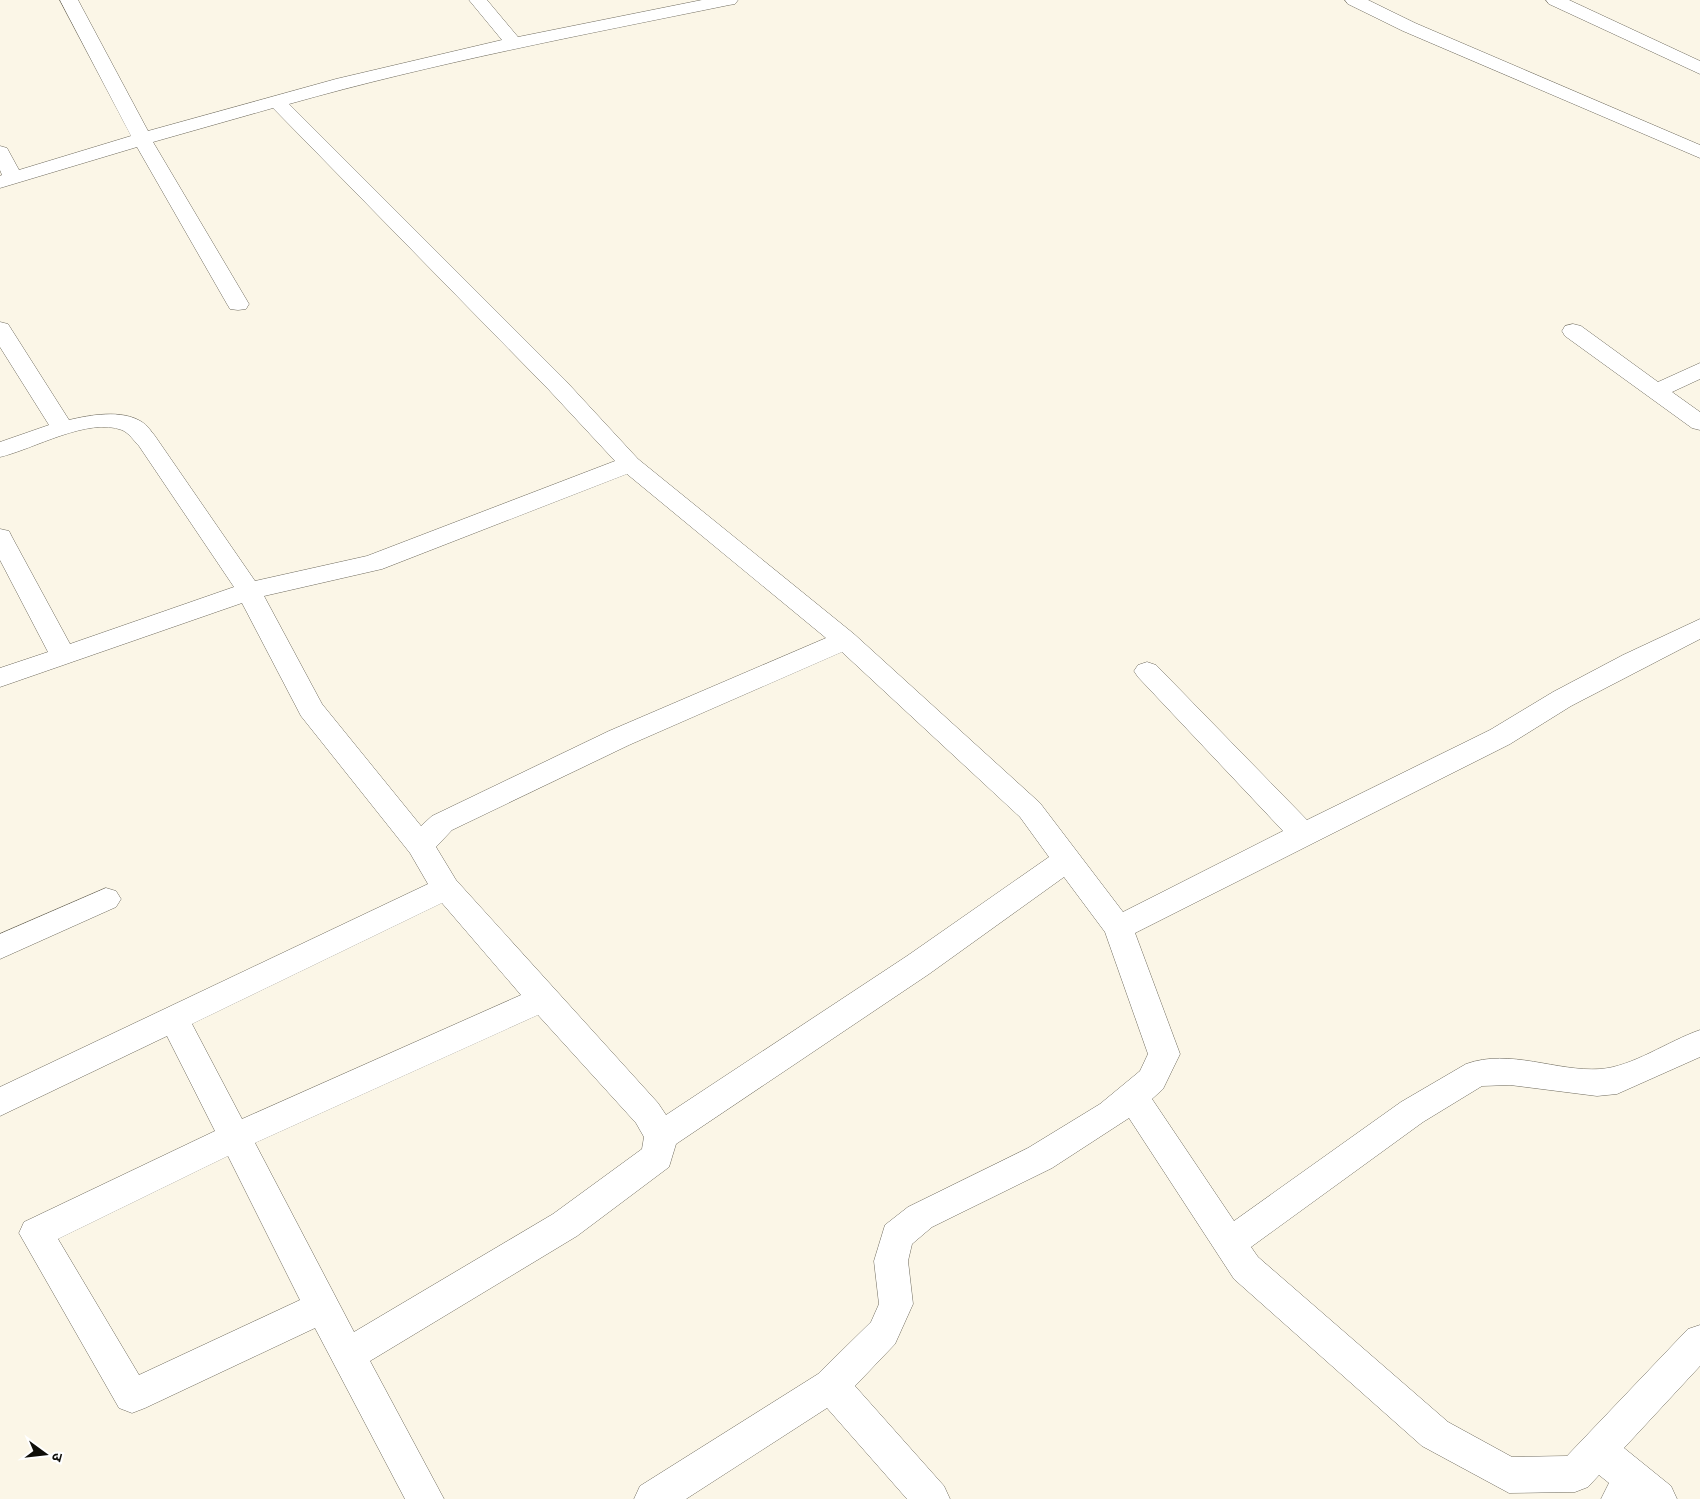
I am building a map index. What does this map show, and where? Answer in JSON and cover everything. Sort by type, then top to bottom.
[{"type":"street","points":[[69,0],[142,139],[238,304]]},
{"type":"street","points":[[478,0],[514,43]]},
{"type":"street","points":[[0,152],[7,180],[142,139],[343,83],[514,43],[729,0]]},
{"type":"street","points":[[1354,0],[1426,35],[1700,152]]},
{"type":"street","points":[[1555,0],[1700,68]]},
{"type":"street","points":[[278,102],[557,385],[630,464],[846,640],[1030,810],[1118,928],[1164,1054],[1152,1080],[1111,1114],[1040,1158],[920,1217],[897,1236],[891,1261],[896,1304],[883,1333],[831,1386],[653,1499]]},
{"type":"street","points":[[0,329],[63,430]]},
{"type":"street","points":[[1573,331],[1658,390],[1700,423]]},
{"type":"street","points":[[1658,390],[1700,370]]},
{"type":"street","points":[[0,450],[84,422],[100,421],[132,425],[147,440],[249,591],[311,708],[420,845],[446,888],[542,998],[647,1112],[661,1136],[658,1157],[565,1225],[348,1355]]},
{"type":"street","points":[[0,678],[249,591],[373,563],[630,464]]},
{"type":"street","points":[[0,537],[64,656]]},
{"type":"street","points":[[1118,928],[1500,737],[1562,698],[1632,660],[1700,628]]},
{"type":"street","points":[[420,845],[442,822],[619,738],[846,640]]},
{"type":"street","points":[[1147,671],[1303,834]]},
{"type":"street","points":[[661,1136],[918,965],[1067,859]]},
{"type":"street","points":[[0,1102],[446,888]]},
{"type":"street","points":[[0,947],[106,899]]},
{"type":"street","points":[[322,1307],[132,1396],[36,1233],[235,1136],[542,998]]},
{"type":"street","points":[[174,1019],[322,1307],[425,1499]]},
{"type":"street","points":[[1230,1244],[1412,1112],[1477,1073],[1510,1072],[1597,1083],[1618,1081],[1700,1043]]},
{"type":"street","points":[[1132,1096],[1246,1268],[1428,1428],[1509,1476],[1575,1474],[1700,1341]]},
{"type":"street","points":[[831,1386],[931,1499]]},
{"type":"street","points":[[1597,1450],[1637,1493]]}]
